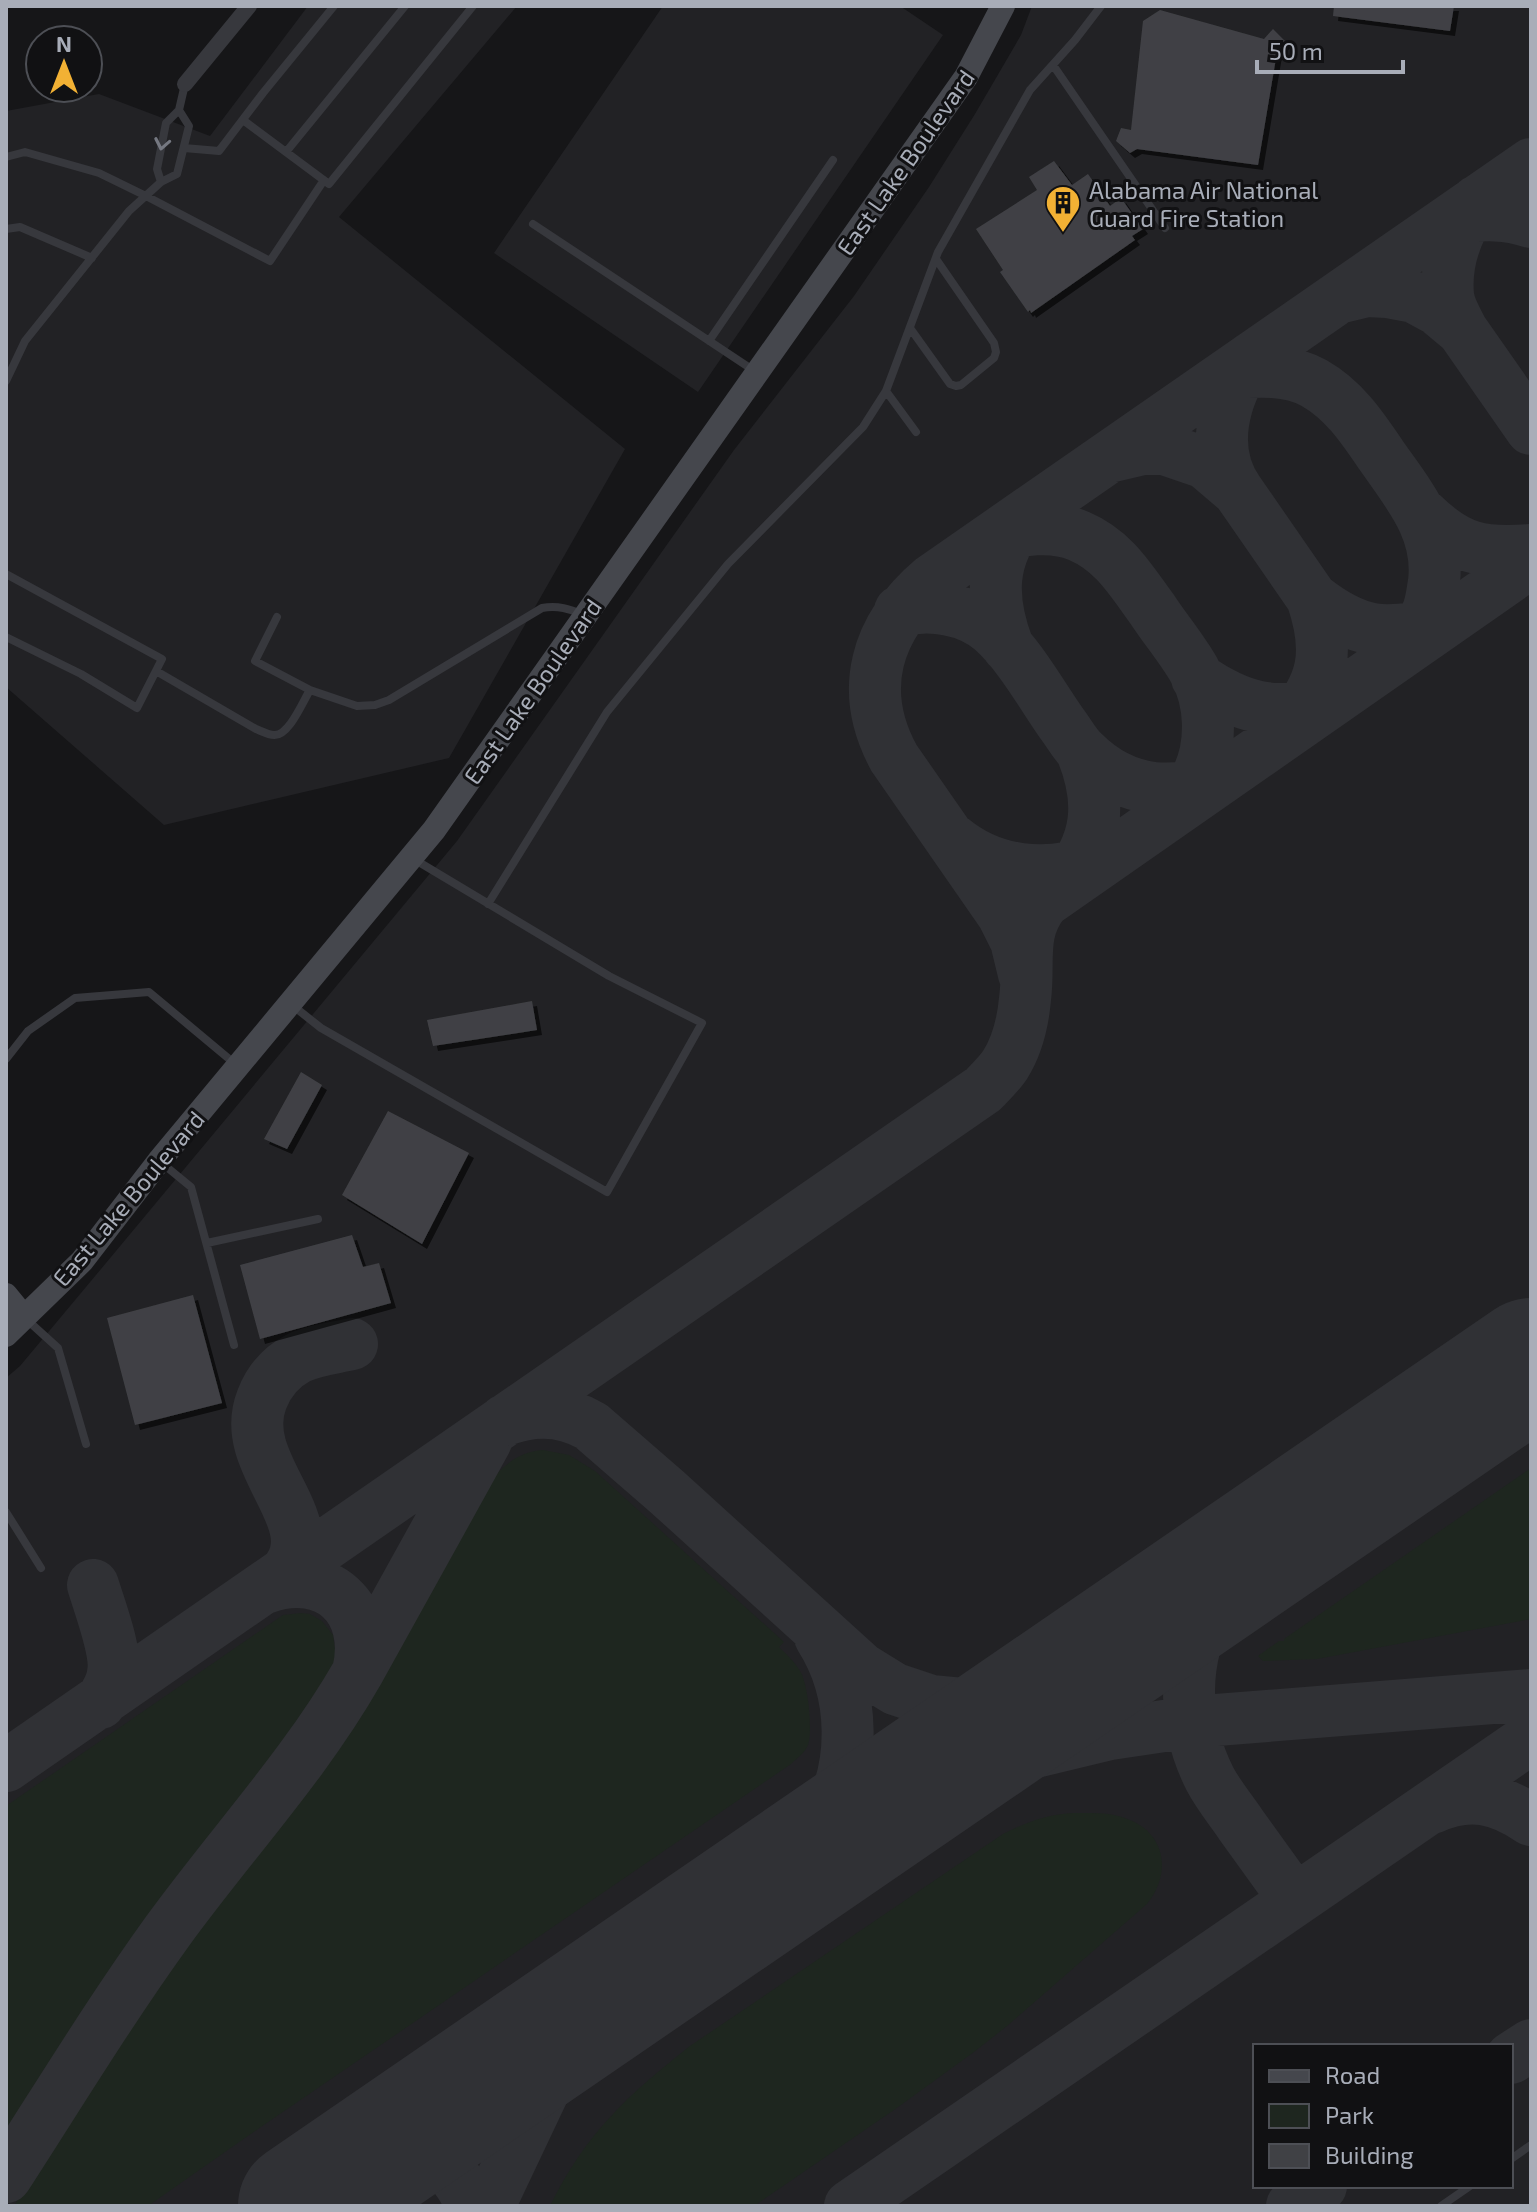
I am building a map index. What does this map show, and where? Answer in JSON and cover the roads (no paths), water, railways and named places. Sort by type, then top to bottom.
[{"type":"street","points":[[185,84],[249,6]]},
{"type":"street","name":"East Lake Boulevard","points":[[6,1335],[82,1261],[159,1161],[434,830],[966,77],[1003,6]]},
{"type":"street","points":[[6,1295],[24,1317]]},
{"type":"lane","points":[[184,148],[219,151],[334,6]]},
{"type":"lane","points":[[286,152],[405,6]]},
{"type":"lane","points":[[243,120],[329,184],[473,6]]},
{"type":"lane","points":[[488,904],[607,712],[728,564],[863,427],[886,391],[936,259],[1030,90],[1101,6]]},
{"type":"lane","points":[[1053,65],[1165,228]]},
{"type":"lane","points":[[161,182],[157,169],[166,123],[179,110],[185,84]]},
{"type":"lane","points":[[6,381],[25,341],[129,211],[161,182],[177,174],[189,126],[179,110]]},
{"type":"lane","points":[[6,157],[25,152],[99,173],[270,261],[324,180]]},
{"type":"lane","points":[[709,341],[833,160]]},
{"type":"lane","points":[[533,224],[757,372]]},
{"type":"lane","points":[[6,229],[20,227],[92,258]]},
{"type":"lane","points":[[910,328],[950,384],[961,385],[994,358],[994,343],[936,259]]},
{"type":"lane","points":[[886,391],[916,432]]},
{"type":"lane","points":[[6,574],[162,659],[137,708],[81,674],[6,637]]},
{"type":"lane","points":[[277,617],[255,661],[310,690],[357,706],[389,700],[542,608],[553,606],[585,615]]},
{"type":"lane","points":[[156,671],[273,736],[283,733],[289,726],[310,690]]},
{"type":"lane","points":[[290,1003],[321,1028],[607,1192],[702,1023],[609,976],[411,858]]},
{"type":"lane","points":[[6,1059],[28,1031],[75,998],[149,992],[238,1066]]},
{"type":"lane","points":[[159,1161],[191,1187],[234,1345]]},
{"type":"lane","points":[[207,1243],[318,1219]]},
{"type":"lane","points":[[24,1317],[58,1348],[86,1444]]},
{"type":"lane","points":[[6,1512],[41,1568]]},
{"type":"lane","points":[[1513,2158],[1531,2145]]},
{"type":"lane","points":[[1441,2206],[1467,2188]]},
{"type":"place","name":"Alabama Air National Guard Fire Station","points":[[1063,234]]}]
